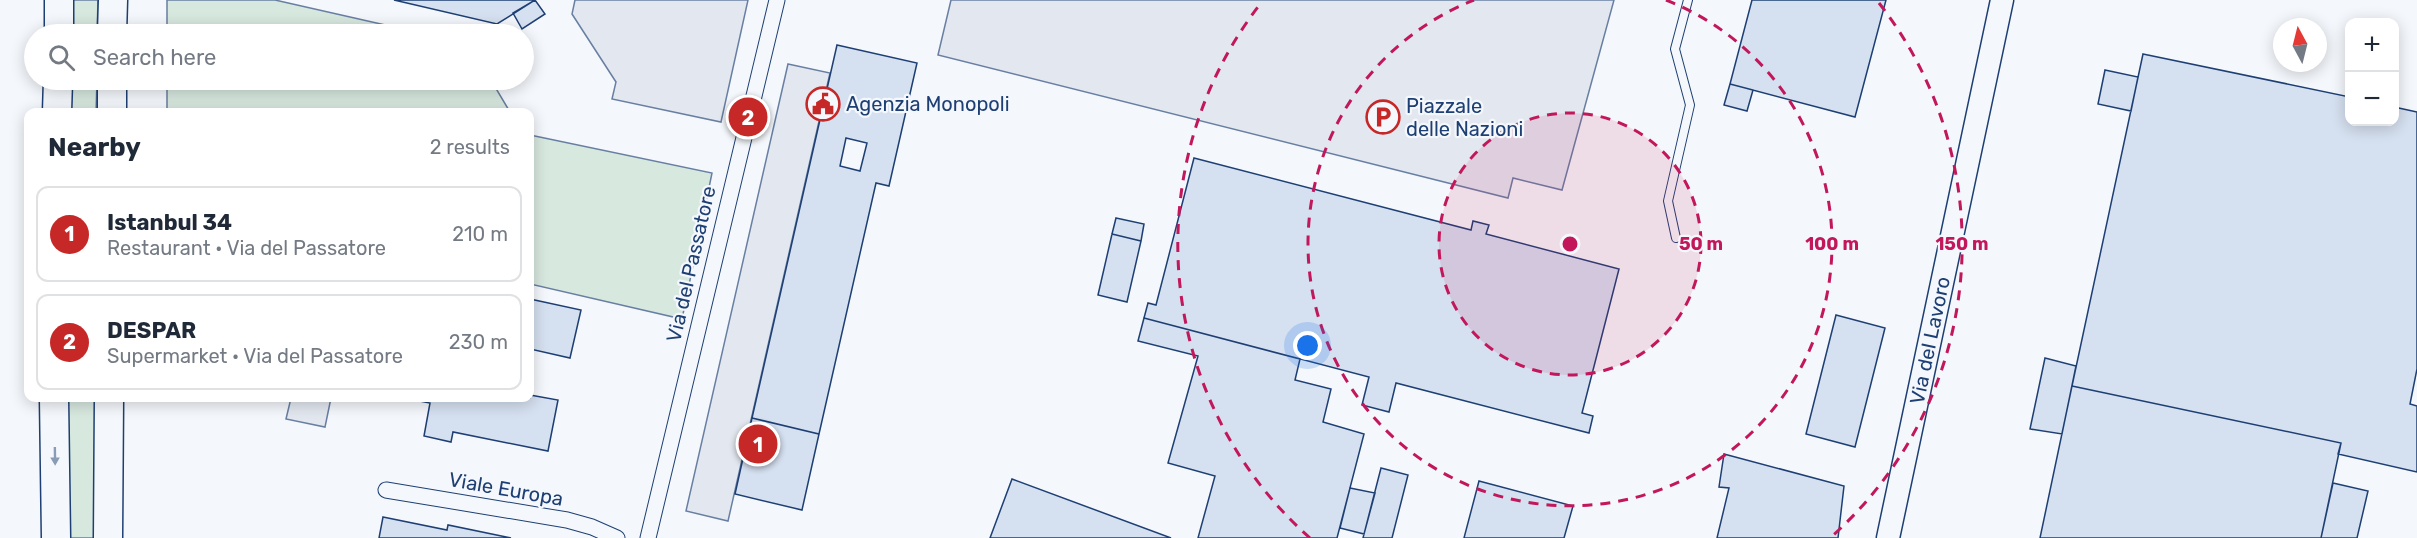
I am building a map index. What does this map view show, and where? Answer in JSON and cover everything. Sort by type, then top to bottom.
[{"type":"highway","points":[[58,24],[59,0]]},
{"type":"highway","points":[[112,24],[113,0]]},
{"type":"highway","points":[[57,108],[58,90]]},
{"type":"highway","points":[[112,90],[112,108]]},
{"type":"highway","points":[[54,402],[56,538]]},
{"type":"highway","points":[[108,538],[109,402]]},
{"type":"main road","name":"Via del Lavoro","points":[[1888,538],[2002,0]]},
{"type":"street","name":"Via del Passatore","points":[[648,538],[777,0]]},
{"type":"street","name":"Viale Europa","points":[[386,490],[567,520],[592,527],[617,538]]},
{"type":"lane","points":[[1676,238],[1668,201],[1690,105],[1676,49],[1688,0]]},
{"type":"shaded area","points":[[69,0],[98,0],[97,24],[69,24]]},
{"type":"shaded area","points":[[167,0],[275,0],[381,24],[167,24]]},
{"type":"shaded area","points":[[575,0],[748,0],[721,122],[612,99],[616,82],[572,14]]},
{"type":"shaded area","name":"Piazzale delle Nazioni","points":[[951,0],[1614,0],[1562,190],[1513,178],[1508,198],[938,55]]},
{"type":"shaded area","points":[[788,64],[830,73],[728,521],[686,511]]},
{"type":"shaded area","points":[[69,90],[97,90],[96,108],[69,108]]},
{"type":"shaded area","points":[[167,90],[497,90],[508,108],[167,108]]},
{"type":"shaded area","points":[[534,136],[712,173],[682,319],[534,285]]},
{"type":"shaded area","points":[[66,402],[96,402],[94,538],[65,538]]},
{"type":"shaded area","points":[[290,402],[330,402],[325,427],[286,419]]},
{"type":"building","points":[[394,0],[535,0],[497,24]]},
{"type":"building","points":[[535,0],[545,14],[530,24],[519,24],[513,13]]},
{"type":"building","points":[[1752,0],[1886,0],[1855,117],[1730,84]]},
{"type":"building","points":[[837,45],[917,63],[889,186],[876,183],[819,434],[752,418]],"holes":[[[846,138],[867,143],[860,171],[840,166]]]},
{"type":"building","points":[[2143,54],[2345,96],[2345,126],[2399,126],[2399,108],[2417,112],[2417,369],[2410,404],[2417,406],[2417,472],[2338,454],[2341,443],[2072,386]]},
{"type":"building","points":[[2105,70],[2138,77],[2131,111],[2098,104]]},
{"type":"building","points":[[1730,84],[1753,90],[1747,111],[1724,105]]},
{"type":"building","points":[[1194,158],[1471,230],[1473,221],[1489,225],[1486,234],[1619,269],[1582,413],[1593,416],[1589,433],[1396,383],[1389,412],[1362,405],[1369,377],[1144,318],[1148,303],[1156,305]]},
{"type":"building","points":[[1116,218],[1144,224],[1141,241],[1112,234]]},
{"type":"building","points":[[1112,234],[1141,241],[1127,302],[1098,295]]},
{"type":"building","points":[[534,300],[581,310],[570,358],[534,350]]},
{"type":"building","points":[[1836,315],[1885,328],[1855,447],[1806,434]]},
{"type":"building","points":[[1144,318],[1300,359],[1295,380],[1331,389],[1323,422],[1364,434],[1337,538],[1198,538],[1215,476],[1168,463],[1198,356],[1138,341]]},
{"type":"building","points":[[2045,358],[2076,366],[2062,434],[2030,429]]},
{"type":"building","points":[[2072,386],[2341,443],[2321,538],[2040,538]]},
{"type":"building","points":[[534,396],[558,400],[548,451],[453,432],[451,442],[424,436],[430,403],[425,402],[534,402]]},
{"type":"building","points":[[752,418],[819,434],[802,510],[735,494]]},
{"type":"building","points":[[1724,454],[1844,486],[1838,538],[1717,538],[1729,488],[1719,487]]},
{"type":"building","points":[[1381,468],[1408,475],[1392,538],[1363,538]]},
{"type":"building","points":[[1012,479],[1171,538],[990,538]]},
{"type":"building","points":[[1479,481],[1573,506],[1564,538],[1464,538]]},
{"type":"building","points":[[2333,483],[2368,491],[2357,538],[2321,538]]},
{"type":"building","points":[[1350,488],[1375,493],[1364,534],[1340,528]]},
{"type":"building","points":[[383,517],[447,530],[448,525],[511,538],[379,538]]},
{"type":"place","name":"Agenzia Monopoli","points":[[823,104]]},
{"type":"place","name":"DESPAR","points":[[748,117]]},
{"type":"place","name":"Piazzale delle Nazioni","points":[[1383,117]]},
{"type":"place","name":"Istanbul 34","points":[[758,444]]}]
